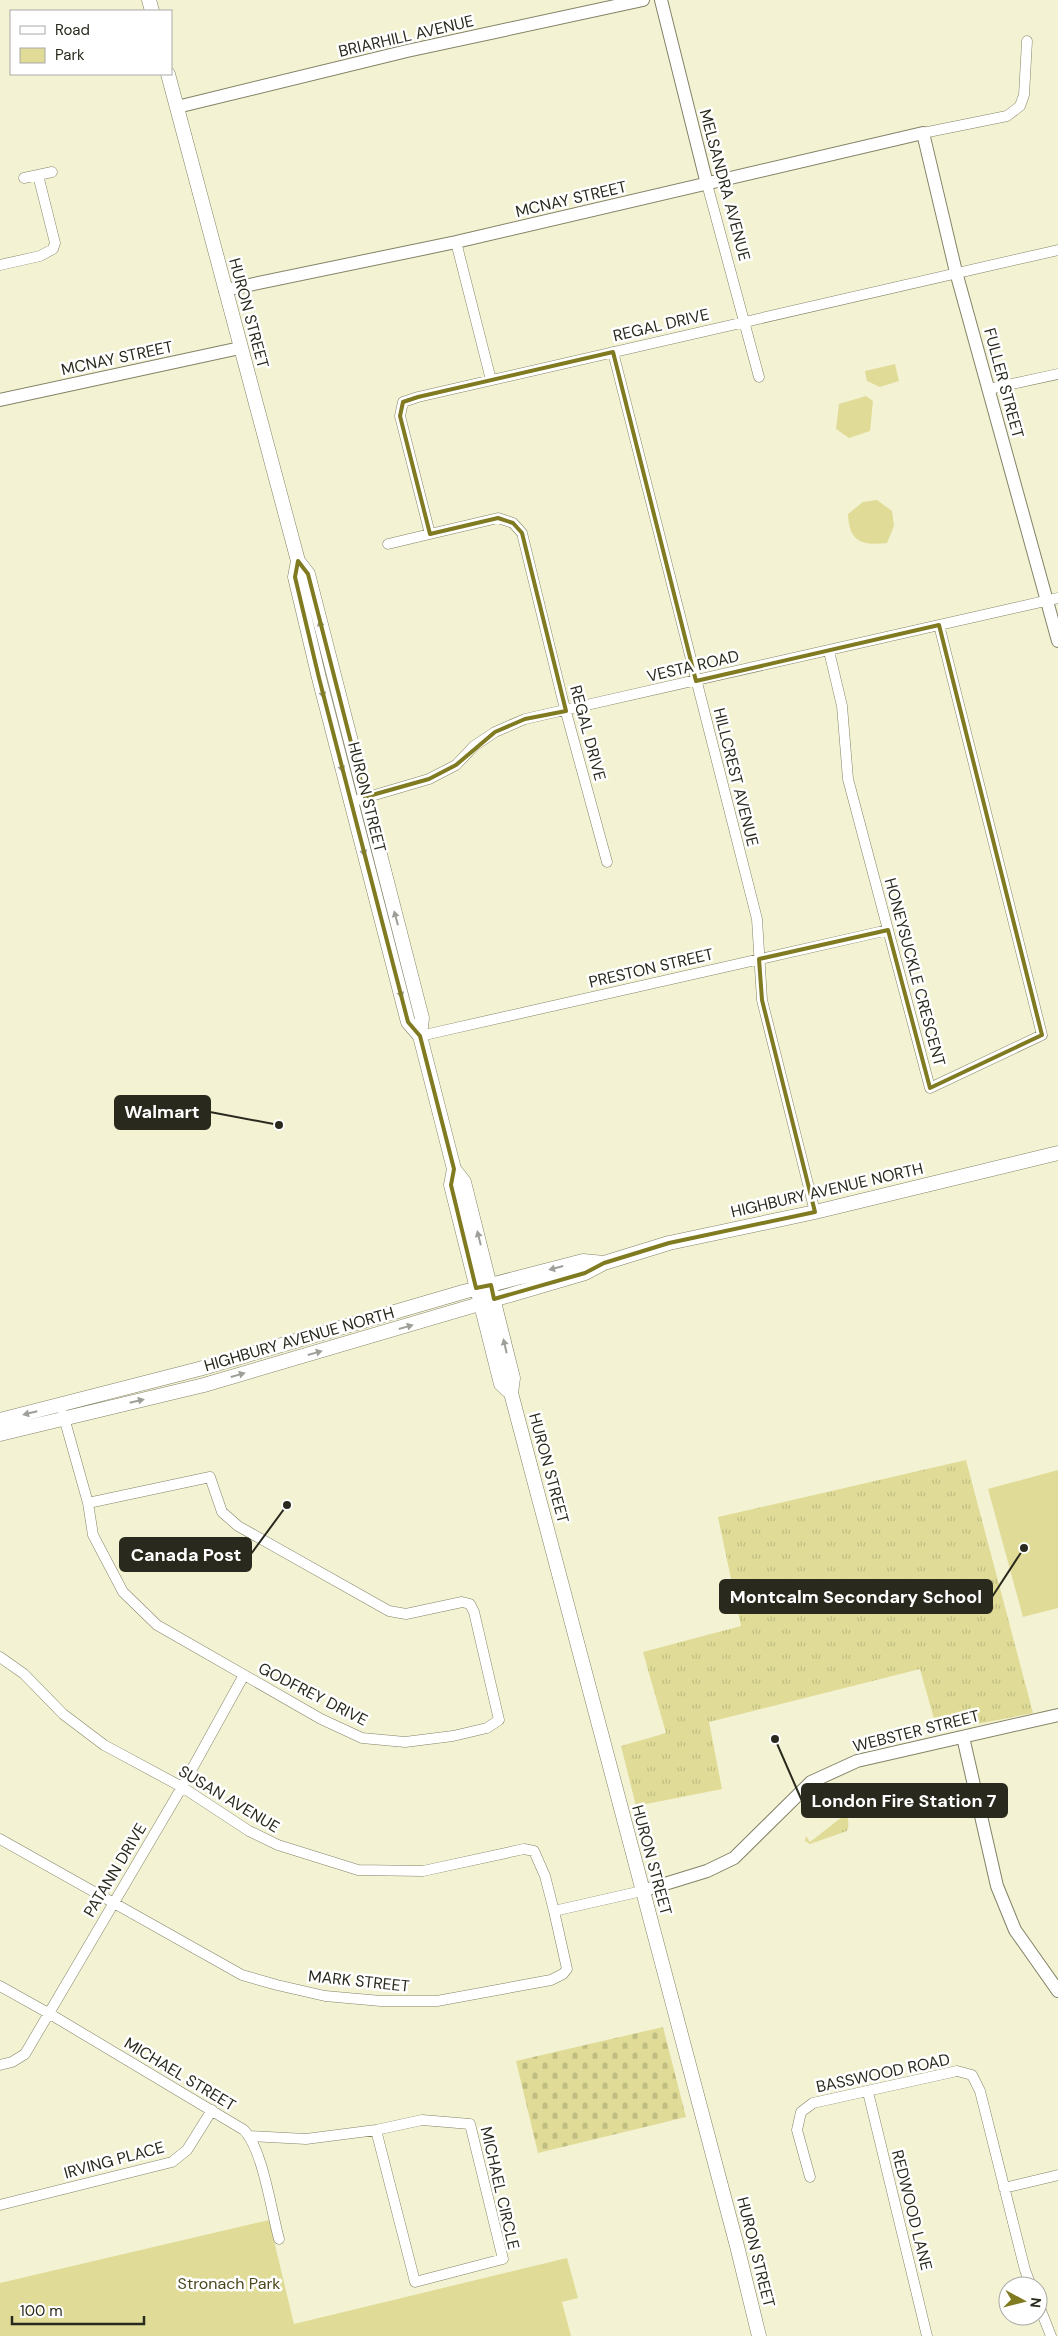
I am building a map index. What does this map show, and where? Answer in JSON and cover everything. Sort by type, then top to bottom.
[{"type":"main road","name":"HURON STREET","points":[[168,75],[298,561],[308,574],[422,1018],[420,1036],[454,1169],[464,1182],[492,1292],[513,1378],[511,1393],[737,2246],[759,2336]]},
{"type":"main road","name":"HURON STREET","points":[[298,561],[295,577],[350,802],[408,1022],[420,1036]]},
{"type":"main road","name":"HIGHBURY AVENUE NORTH","points":[[0,1434],[62,1412],[200,1369],[476,1288],[492,1292],[585,1273],[604,1263],[669,1243],[815,1212],[1058,1153]]},
{"type":"main road","name":"HURON STREET","points":[[454,1169],[451,1185],[480,1304],[501,1384],[511,1393]]},
{"type":"main road","name":"HIGHBURY AVENUE NORTH","points":[[0,1420],[62,1412],[204,1385],[480,1304],[492,1292]]},
{"type":"street","name":"BRIARHILL AVENUE","points":[[176,107],[408,51],[643,0]]},
{"type":"street","name":"MELSANDRA AVENUE","points":[[661,0],[707,184],[759,377]]},
{"type":"street","points":[[923,134],[1007,116],[1020,106],[1024,95],[1027,41]]},
{"type":"street","name":"MCNAY STREET","points":[[225,290],[456,242],[923,134]]},
{"type":"street","name":"FULLER STREET","points":[[923,134],[956,272],[1052,600],[1058,641]]},
{"type":"street","points":[[24,178],[52,172]]},
{"type":"street","points":[[0,266],[40,256],[53,249],[55,243],[38,175]]},
{"type":"street","points":[[456,242],[491,380]]},
{"type":"street","name":"REGAL DRIVE","points":[[430,534],[400,416],[403,402],[744,321],[1058,250]]},
{"type":"street","name":"MCNAY STREET","points":[[0,400],[240,348]]},
{"type":"street","name":"HILLCREST AVENUE","points":[[613,352],[757,919],[762,1000],[815,1212]]},
{"type":"street","points":[[989,389],[1058,374]]},
{"type":"street","name":"REGAL DRIVE","points":[[388,544],[498,518],[513,522],[522,533],[566,711],[607,862]]},
{"type":"street","name":"VESTA ROAD","points":[[350,802],[429,778],[456,765],[474,746],[495,732],[525,719],[1052,600]]},
{"type":"street","name":"HONEYSUCKLE CRESCENT","points":[[829,651],[842,706],[848,779],[930,1088],[1042,1035],[939,626]]},
{"type":"street","name":"PRESTON STREET","points":[[420,1036],[888,930]]},
{"type":"street","name":"GODFREY DRIVE","points":[[62,1412],[88,1503],[94,1534],[123,1592],[157,1625],[321,1720],[362,1738],[405,1742],[453,1736],[487,1728],[499,1720],[474,1612],[470,1604],[462,1602],[406,1614],[389,1611],[238,1526],[222,1512],[210,1477],[88,1503]]},
{"type":"street","name":"SUSAN AVENUE","points":[[0,1657],[24,1674],[63,1714],[104,1745],[182,1788],[249,1831],[278,1845],[358,1870],[422,1871],[524,1849],[534,1851],[545,1876],[554,1912]]},
{"type":"street","name":"PATANN DRIVE","points":[[0,2065],[12,2062],[25,2054],[182,1788],[244,1676]]},
{"type":"street","name":"WEBSTER STREET","points":[[642,1891],[707,1871],[734,1858],[811,1782],[856,1761],[1058,1715]]},
{"type":"street","points":[[963,1737],[997,1886],[1015,1930],[1058,1991]]},
{"type":"street","name":"MARK STREET","points":[[0,1839],[242,1975],[326,1996],[381,2001],[437,2001],[551,1980],[563,1974],[567,1969],[554,1912]]},
{"type":"street","points":[[554,1912],[642,1891]]},
{"type":"street","name":"MICHAEL STREET","points":[[0,1986],[212,2110],[244,2130],[249,2136]]},
{"type":"street","name":"BASSWOOD ROAD","points":[[810,2177],[797,2130],[800,2112],[813,2103],[957,2071],[972,2075],[980,2091],[1027,2276]]},
{"type":"street","name":"REDWOOD LANE","points":[[868,2092],[928,2336]]},
{"type":"street","name":"IRVING PLACE","points":[[0,2205],[172,2162],[187,2150],[212,2110]]},
{"type":"street","name":"MICHAEL CIRCLE","points":[[249,2136],[306,2139],[376,2130],[422,2120],[470,2124],[503,2259],[415,2282],[376,2130]]},
{"type":"street","points":[[249,2136],[259,2161],[279,2239]]},
{"type":"street","points":[[1004,2188],[1058,2175]]},
{"type":"highlighted area","points":[[613,352],[696,681],[939,625],[1042,1035],[930,1088],[888,930],[759,959],[762,1000],[815,1212],[669,1243],[604,1263],[585,1273],[494,1299],[491,1285],[476,1288],[451,1185],[454,1169],[420,1036],[408,1022],[319,678],[295,577],[298,561],[308,574],[365,797],[429,779],[456,765],[495,732],[525,719],[566,711],[522,533],[513,523],[498,518],[430,534],[400,416],[403,402],[418,397]]},
{"type":"green space","points":[[895,364],[899,381],[880,387],[867,381],[865,371]]},
{"type":"green space","points":[[866,396],[873,401],[870,431],[849,438],[836,429],[839,404]]},
{"type":"green space","points":[[877,500],[892,511],[894,526],[887,543],[870,544],[858,540],[854,536],[848,514],[863,502]]},
{"type":"green space","points":[[966,1460],[1033,1713],[952,1729],[936,1726],[920,1669],[709,1722],[722,1789],[636,1806],[621,1746],[666,1733],[643,1652],[741,1626],[718,1517]]},
{"type":"green space","points":[[1058,1470],[1058,1608],[1023,1617],[988,1489]]},
{"type":"green space","points":[[836,1809],[844,1810],[847,1816],[847,1831],[810,1844],[805,1841],[806,1836],[810,1842],[842,1817]]},
{"type":"green space","points":[[663,2027],[686,2117],[538,2153],[516,2061]]},
{"type":"green space","name":"Stronach Park","points":[[269,2220],[294,2324],[567,2258],[578,2298],[562,2302],[571,2336],[0,2336],[0,2283]]},
{"type":"place","name":"Walmart","points":[[279,1125]]},
{"type":"place","name":"Canada Post","points":[[287,1505]]},
{"type":"place","name":"Montcalm Secondary School","points":[[1024,1548]]},
{"type":"place","name":"London Fire Station 7","points":[[775,1739]]}]
